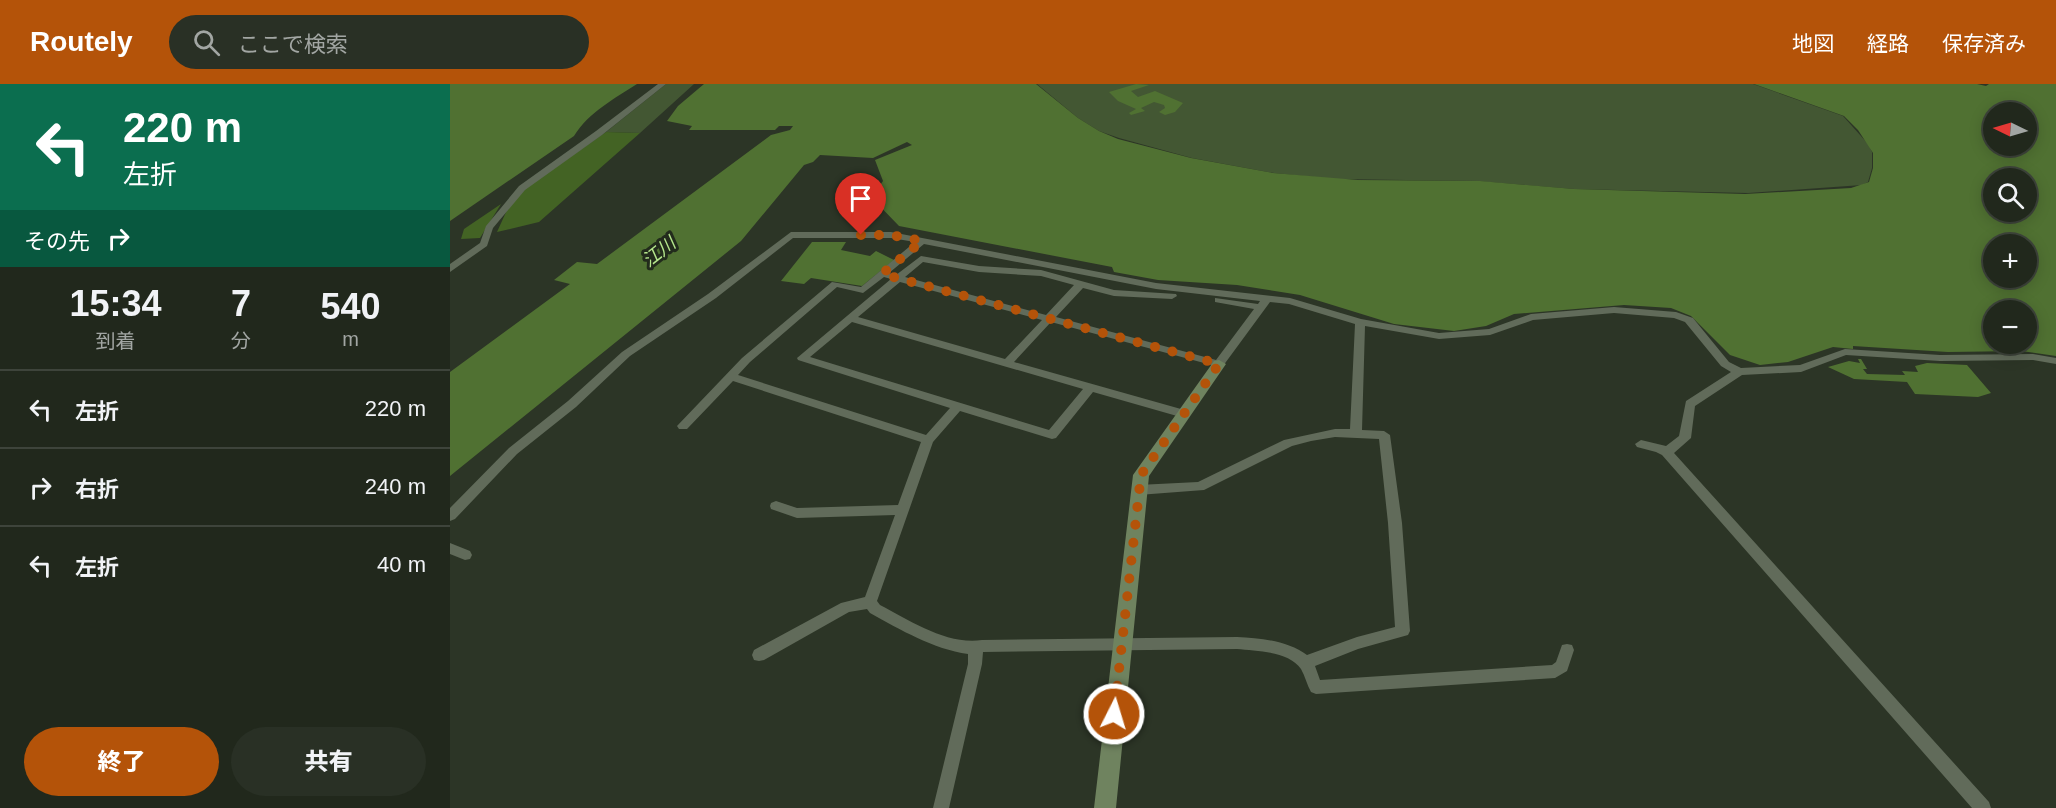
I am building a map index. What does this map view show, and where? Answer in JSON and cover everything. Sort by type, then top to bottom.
[{"type":"street","points":[[450,269],[484,244],[489,228],[522,188],[591,139],[662,84]]},
{"type":"street","points":[[450,516],[513,451],[572,404],[626,354],[712,296],[787,236],[891,235],[1156,286],[1290,301],[1360,322],[1412,333],[1462,336],[1490,332],[1531,317],[1614,310],[1676,315],[1689,320],[1725,364],[1739,372]]},
{"type":"street","points":[[683,426],[746,360],[835,284],[863,290],[922,241]]},
{"type":"street","points":[[1091,387],[1052,435],[802,358],[921,259],[967,268],[1041,273],[1114,292],[1197,298],[1260,307]]},
{"type":"street","points":[[882,274],[1219,364]]},
{"type":"street","points":[[1007,363],[1080,285]]},
{"type":"street","points":[[1105,808],[1141,475],[1268,298]]},
{"type":"street","points":[[850,318],[1184,414]]},
{"type":"street","points":[[1356,433],[1355,394],[1358,379],[1360,322]]},
{"type":"street","points":[[1666,452],[1685,438],[1690,404],[1739,372],[1801,368],[1845,352],[1940,358],[2033,357],[2056,361]]},
{"type":"street","points":[[730,376],[928,440]]},
{"type":"street","points":[[870,602],[928,440],[958,406]]},
{"type":"street","points":[[1138,490],[1200,487],[1288,444],[1327,435],[1356,433],[1384,435],[1395,524],[1403,631],[1357,643],[1305,663]]},
{"type":"street","points":[[1641,444],[1660,448],[1666,452],[1983,808]]},
{"type":"street","points":[[776,506],[796,513],[903,510]]},
{"type":"street","points":[[450,548],[465,555]]},
{"type":"street","points":[[870,602],[875,609],[942,641],[976,649],[982,646],[1257,644],[1282,651],[1305,663],[1316,687],[1555,671],[1562,666],[1567,650]]},
{"type":"street","points":[[759,655],[846,607],[870,602]]},
{"type":"street","points":[[941,808],[975,664],[976,649]]},
{"type":"shaded area","points":[[666,84],[694,84],[640,133],[606,132]]},
{"type":"shaded area","points":[[1037,84],[1753,84],[1843,116],[1869,145],[1872,152],[1872,168],[1868,182],[1862,185],[1748,193],[1574,189],[1476,181],[1334,179],[1274,173],[1192,158],[1099,131],[1078,118]]},
{"type":"shaded area","points":[[606,132],[640,133],[539,222],[497,232],[507,210],[526,188]]},
{"type":"shaded area","points":[[501,204],[480,238],[461,239],[464,229]]},
{"type":"water","points":[[450,84],[637,84],[594,113],[574,136],[450,221]]},
{"type":"water","name":"江川","points":[[704,84],[1036,84],[1078,118],[1118,139],[1191,158],[1273,173],[1358,180],[1480,181],[1574,189],[1745,194],[1851,188],[1869,182],[1873,168],[1873,153],[1858,130],[1844,116],[1754,84],[1977,84],[1986,86],[1989,84],[2056,84],[2056,356],[2037,353],[2037,300],[1983,300],[1983,352],[1833,347],[1788,362],[1760,365],[1730,355],[1691,316],[1671,308],[1624,305],[1514,314],[1486,326],[1454,331],[1394,324],[1300,295],[1237,285],[1158,280],[1114,272],[1112,267],[899,226],[871,197],[883,181],[875,160],[912,145],[907,142],[873,158],[820,155],[813,162],[804,165],[741,241],[450,476],[450,372],[570,284],[554,280],[577,262],[597,264],[771,135],[790,130],[793,126],[779,126],[775,130],[689,130],[692,126],[667,121],[678,106]]},
{"type":"water","points":[[1136,84],[1149,85],[1131,91],[1138,97],[1155,91],[1183,103],[1175,112],[1165,115],[1159,112],[1165,108],[1164,105],[1154,102],[1141,108],[1145,111],[1131,115],[1129,113],[1136,109],[1118,101],[1109,92]]},
{"type":"water","points":[[812,242],[846,242],[841,250],[870,256],[876,251],[894,260],[862,286],[811,278],[804,284],[781,281]]},
{"type":"water","points":[[1858,359],[1861,359],[1867,369],[1863,369],[1867,374],[1905,375],[1902,371],[1918,372],[1915,366],[1927,363],[1967,365],[1991,393],[1978,397],[1915,394],[1907,382],[1854,379],[1828,367],[1849,361],[1860,363]]},
{"type":"route","points":[[861,235],[891,235],[922,241],[882,274],[1219,364],[1141,475],[1114,714]]}]
